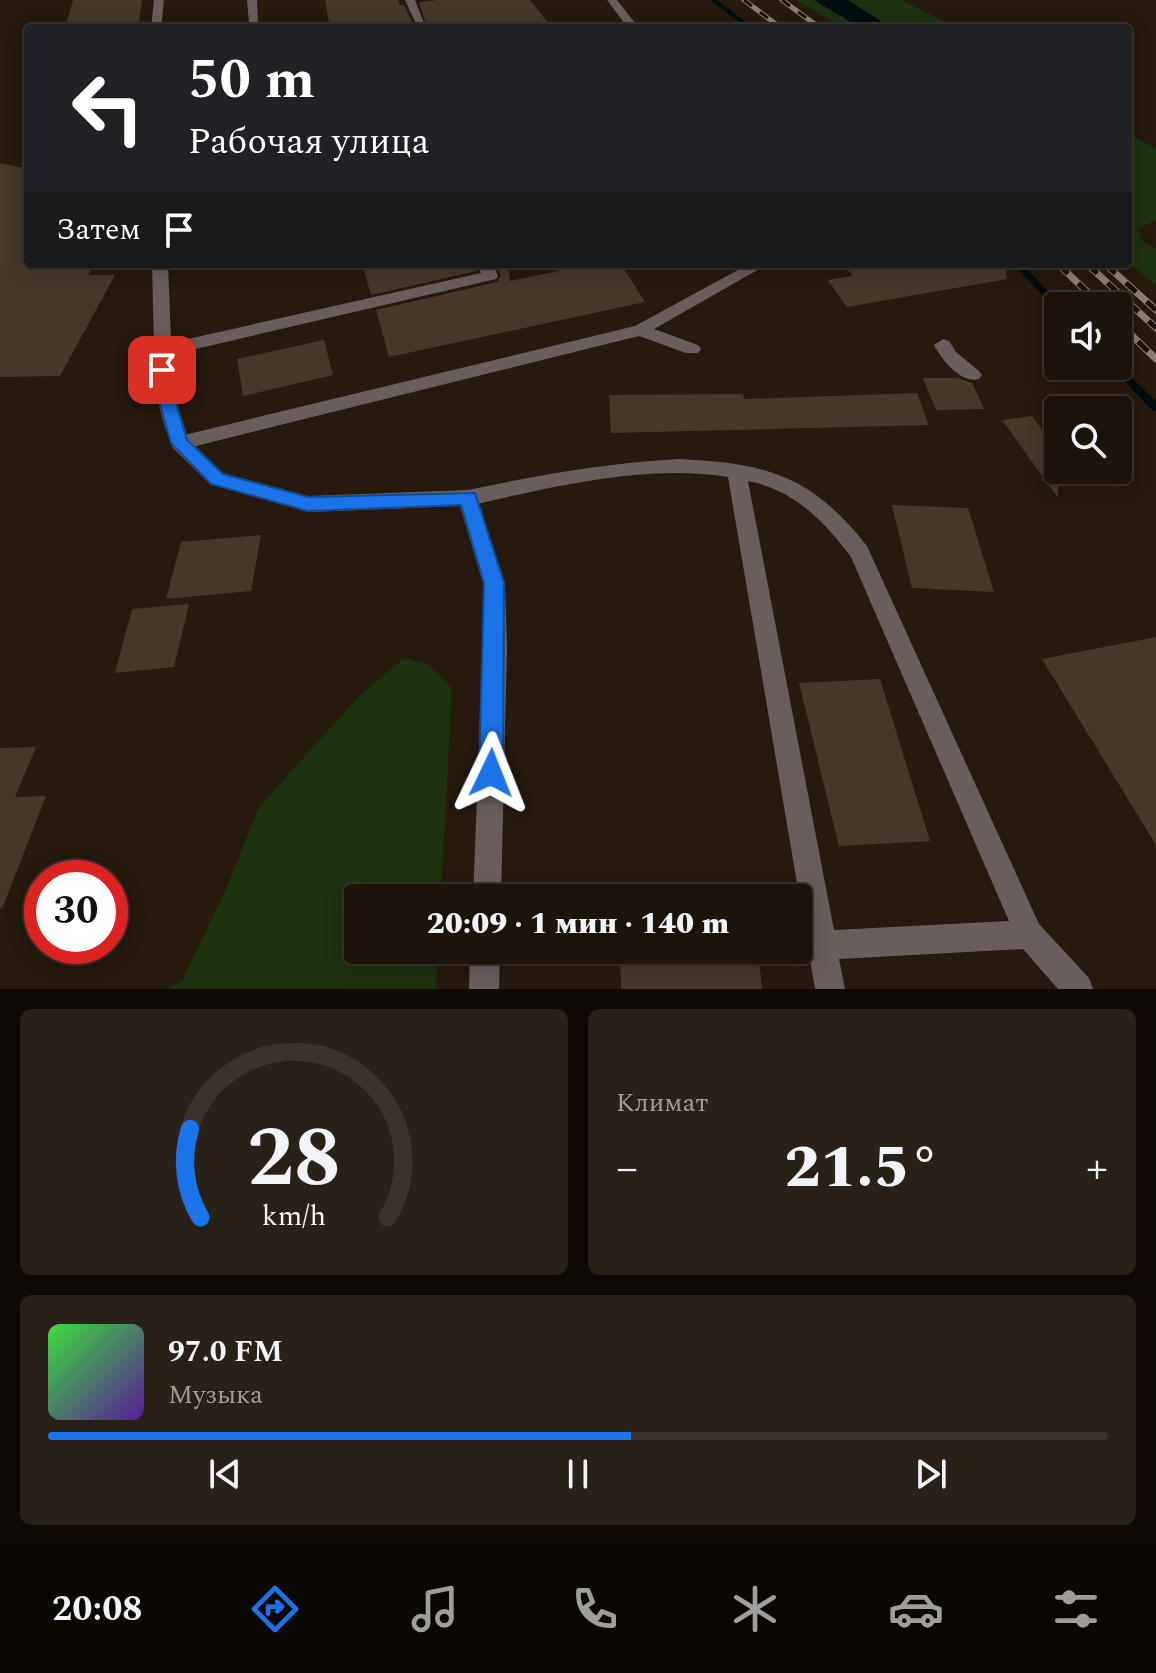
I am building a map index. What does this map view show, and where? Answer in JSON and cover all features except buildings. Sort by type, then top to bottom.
[{"type":"street","points":[[156,24],[159,0]]},
{"type":"street","points":[[252,0],[254,23]]},
{"type":"street","points":[[410,0],[421,24]]},
{"type":"street","points":[[612,0],[631,24]]},
{"type":"street","points":[[160,268],[164,390],[180,443],[217,479],[308,504],[468,498],[543,481],[601,474],[685,468],[736,469],[792,488],[831,516],[860,552],[1029,934],[1078,989]]},
{"type":"street","points":[[161,351],[490,276],[487,268]]},
{"type":"street","points":[[180,443],[640,330],[753,268]]},
{"type":"street","points":[[640,330],[692,349]]},
{"type":"street","points":[[943,345],[949,356],[973,375]]},
{"type":"street","points":[[736,469],[830,989]]},
{"type":"street","points":[[468,498],[494,583],[487,884]]},
{"type":"street","points":[[822,945],[1029,934]]},
{"type":"street","points":[[484,989],[485,964]]},
{"type":"green space","points":[[795,0],[902,0],[949,24],[838,24]]},
{"type":"green space","points":[[1132,135],[1156,149],[1156,220],[1138,229],[1142,241],[1156,249],[1156,286],[1132,265]]},
{"type":"green space","points":[[404,658],[427,663],[452,688],[442,884],[344,884],[344,964],[437,964],[436,989],[167,989],[182,981],[227,887],[259,807],[360,695]]},
{"type":"shaded area","points":[[814,0],[848,0],[885,24],[854,24]]},
{"type":"waterway","points":[[713,0],[746,24]]},
{"type":"waterway","points":[[1021,268],[1044,292]]},
{"type":"waterway","points":[[1129,380],[1156,407]]},
{"type":"railway","points":[[744,0],[776,24]]},
{"type":"railway","points":[[782,0],[815,24]]},
{"type":"railway","points":[[1062,268],[1087,292]]},
{"type":"railway","points":[[1091,268],[1156,328]]},
{"type":"railway","points":[[1109,268],[1156,310]]},
{"type":"railway","points":[[1132,336],[1156,359]]},
{"type":"route","points":[[162,370],[164,390],[180,443],[217,479],[308,504],[468,498],[494,583],[491,773]]}]
